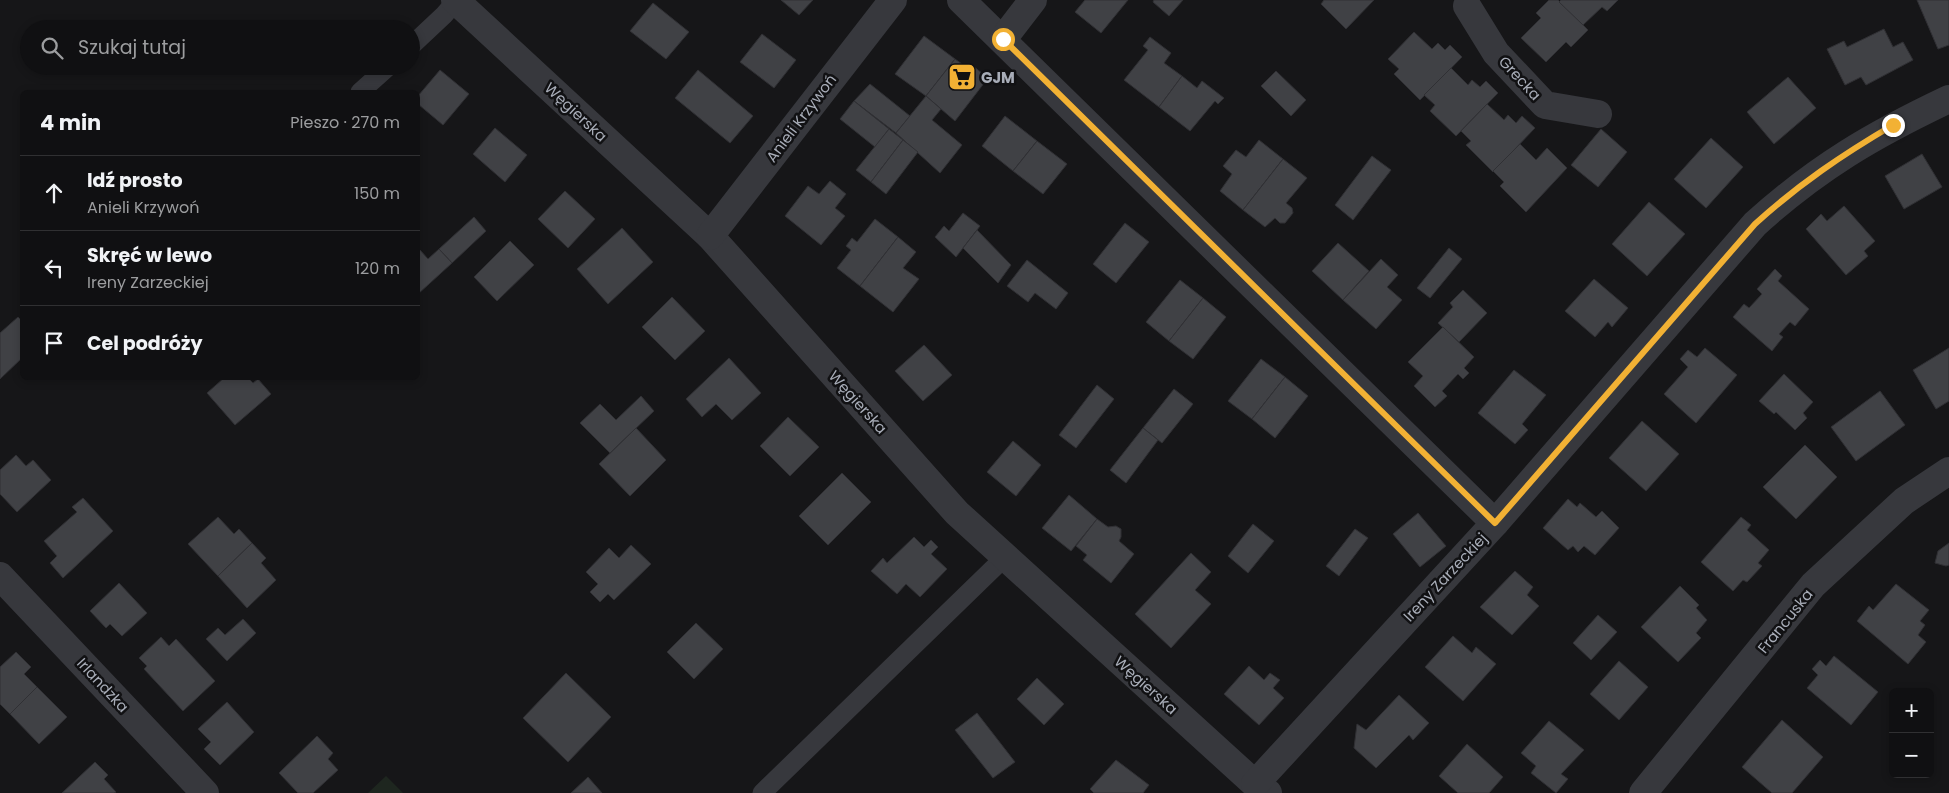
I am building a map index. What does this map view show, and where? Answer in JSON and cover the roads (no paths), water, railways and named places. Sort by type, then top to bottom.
[{"type":"street","name":"Anieli Krzywoń","points":[[710,236],[893,0]]},
{"type":"street","points":[[961,0],[1003,39],[1495,523]]},
{"type":"street","points":[[1003,39],[1033,0]]},
{"type":"street","name":"Węgierska","points":[[456,1],[710,236],[957,512],[1262,789]]},
{"type":"street","name":"Grecka","points":[[1467,2],[1496,53],[1545,105],[1598,114]]},
{"type":"street","name":"Ireny Zarzeckiej","points":[[1262,789],[1755,224],[1790,193],[1839,156],[1893,125],[1949,99]]},
{"type":"street","name":"Francuska","points":[[1643,793],[1813,585],[1904,501],[1949,471]]},
{"type":"street","name":"Irlandzka","points":[[0,576],[205,793]]},
{"type":"lane","name":"Węgierska","points":[[420,38],[456,1]]},
{"type":"lane","points":[[362,90],[379,75]]},
{"type":"lane","points":[[762,793],[1005,556]]},
{"type":"place","name":"GJM","points":[[962,77]]}]
